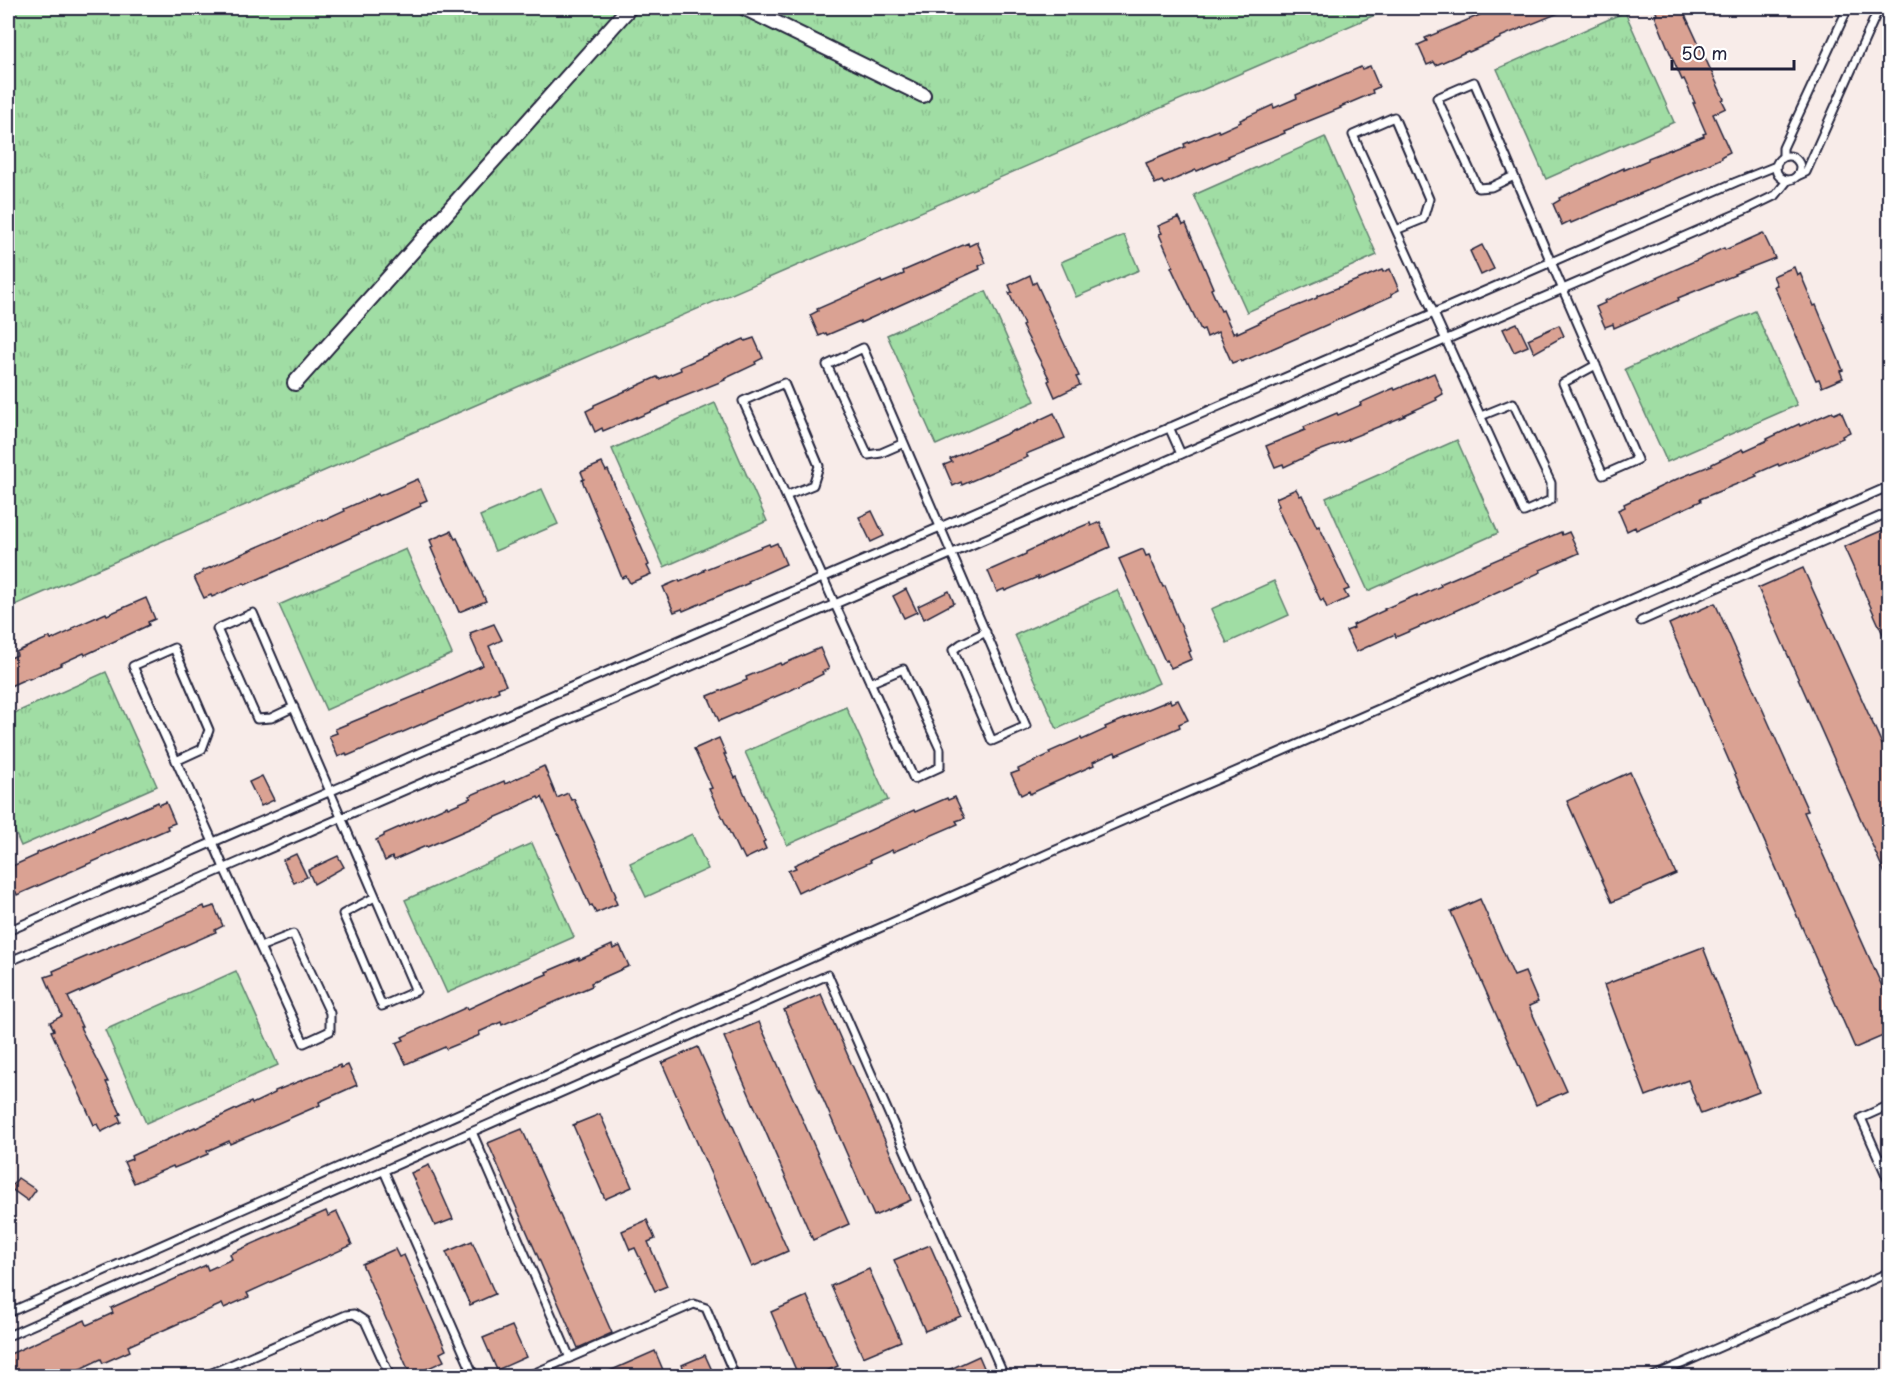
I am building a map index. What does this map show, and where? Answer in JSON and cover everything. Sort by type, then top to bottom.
[{"type":"street","points":[[295,382],[629,8]]},
{"type":"street","points":[[745,8],[923,95]]},
{"type":"lane","points":[[8,931],[1776,166],[1783,157],[1783,148],[1848,8]]},
{"type":"lane","points":[[8,962],[1776,195],[1787,180],[1806,172],[1879,8]]},
{"type":"lane","points":[[1514,176],[1491,187],[1478,188],[1437,98],[1474,82],[1637,460],[1603,475],[1563,383],[1596,365]]},
{"type":"lane","points":[[1396,230],[1423,219],[1429,199],[1394,117],[1353,135],[1396,230],[1481,416],[1524,512],[1551,500],[1551,483],[1513,403],[1481,416]]},
{"type":"lane","points":[[1783,157],[1791,156],[1797,161],[1800,168],[1797,176]]},
{"type":"lane","points":[[1776,166],[1779,177],[1787,180]]},
{"type":"lane","points":[[904,443],[881,453],[868,454],[827,365],[863,348],[952,553],[986,632],[1026,726],[992,741],[953,650],[986,632]]},
{"type":"lane","points":[[786,496],[813,485],[819,466],[784,383],[743,401],[870,683],[914,778],[940,767],[940,749],[903,669],[870,683]]},
{"type":"lane","points":[[1169,427],[1181,454]]},
{"type":"lane","points":[[8,1313],[1079,840],[1890,486]]},
{"type":"lane","points":[[1641,621],[1890,512]]},
{"type":"lane","points":[[294,707],[271,718],[257,719],[217,629],[253,613],[294,707],[416,991],[382,1006],[343,914],[375,897]]},
{"type":"lane","points":[[176,761],[202,749],[209,730],[174,648],[133,666],[224,868],[260,947],[304,1043],[330,1031],[330,1013],[293,934],[260,947]]},
{"type":"lane","points":[[8,1336],[828,975],[1004,1377]]},
{"type":"lane","points":[[1890,1105],[1861,1118],[1890,1184]]},
{"type":"lane","points":[[472,1132],[570,1358]]},
{"type":"lane","points":[[1880,1161],[1890,1157]]},
{"type":"lane","points":[[384,1171],[474,1377]]},
{"type":"lane","points":[[1654,1377],[1890,1272]]},
{"type":"lane","points":[[528,1377],[694,1304],[706,1308],[735,1377]]},
{"type":"lane","points":[[205,1377],[346,1315],[354,1314],[365,1320],[390,1377]]},
{"type":"green space","points":[[8,8],[1391,8],[8,608]]},
{"type":"green space","points":[[1625,12],[1674,122],[1546,179],[1497,69]]},
{"type":"green space","points":[[1325,137],[1377,255],[1247,312],[1194,195]]},
{"type":"green space","points":[[1124,235],[1139,270],[1076,297],[1061,262]]},
{"type":"green space","points":[[986,291],[1035,401],[936,445],[887,335]]},
{"type":"green space","points":[[1755,311],[1797,405],[1667,462],[1625,369]]},
{"type":"green space","points":[[715,403],[767,521],[664,567],[612,449]]},
{"type":"green space","points":[[1457,440],[1498,533],[1368,591],[1326,498]]},
{"type":"green space","points":[[542,489],[558,524],[495,551],[480,516]]},
{"type":"green space","points":[[406,549],[452,654],[326,710],[279,605]]},
{"type":"green space","points":[[1274,581],[1289,615],[1227,643],[1211,609]]},
{"type":"green space","points":[[1117,590],[1159,683],[1057,729],[1015,635]]},
{"type":"green space","points":[[106,672],[157,786],[21,846],[8,816],[8,716]]},
{"type":"green space","points":[[846,707],[888,800],[787,845],[745,752]]},
{"type":"green space","points":[[692,834],[708,869],[646,897],[630,863]]},
{"type":"green space","points":[[532,843],[574,937],[447,993],[405,900]]},
{"type":"green space","points":[[236,971],[278,1065],[146,1123],[105,1030]]},
{"type":"building","points":[[1503,8],[1571,8],[1469,52],[1436,65],[1434,62],[1427,65],[1418,45],[1427,41],[1425,38],[1489,11],[1491,13]]},
{"type":"building","points":[[1654,8],[1682,8],[1724,99],[1722,100],[1726,108],[1713,114],[1730,152],[1684,175],[1562,225],[1553,204],[1560,200],[1559,198],[1624,168],[1624,170],[1704,136],[1703,134],[1706,133],[1693,103],[1695,103],[1668,48]]},
{"type":"building","points":[[1370,66],[1379,87],[1372,90],[1373,93],[1197,171],[1164,184],[1162,181],[1155,184],[1146,163],[1185,147],[1184,144],[1241,122],[1240,120],[1273,105],[1274,108],[1297,98],[1296,95],[1361,67],[1362,69]]},
{"type":"building","points":[[1179,217],[1183,225],[1186,224],[1213,288],[1211,289],[1233,333],[1382,270],[1383,272],[1390,269],[1399,290],[1391,294],[1392,296],[1297,338],[1241,362],[1240,360],[1232,363],[1218,332],[1207,337],[1204,329],[1201,330],[1171,267],[1173,266],[1159,234],[1162,233],[1158,226]]},
{"type":"building","points":[[1763,233],[1775,258],[1678,298],[1679,300],[1614,328],[1613,324],[1605,327],[1596,307],[1605,303],[1604,301]]},
{"type":"building","points":[[977,242],[986,263],[979,266],[980,269],[860,323],[860,321],[827,335],[826,333],[819,336],[810,315],[818,311],[817,309],[881,281],[882,283],[904,274],[903,271],[968,243],[969,246]]},
{"type":"building","points":[[1482,245],[1494,269],[1481,275],[1470,251]]},
{"type":"building","points":[[1794,267],[1797,275],[1800,273],[1814,306],[1816,305],[1843,370],[1840,371],[1843,378],[1822,387],[1819,379],[1816,380],[1774,286],[1777,285],[1773,276]]},
{"type":"building","points":[[1030,275],[1033,284],[1036,282],[1079,376],[1076,377],[1080,385],[1055,397],[1048,381],[1050,380],[1022,326],[1024,325],[1009,293],[1012,292],[1009,285]]},
{"type":"building","points":[[1517,323],[1528,346],[1514,352],[1503,329]]},
{"type":"building","points":[[1559,325],[1564,336],[1534,353],[1528,339]]},
{"type":"building","points":[[754,338],[763,358],[755,362],[756,364],[725,380],[636,418],[595,432],[586,411],[594,405],[657,377],[659,379],[681,370],[680,367],[744,339],[745,341]]},
{"type":"building","points":[[1434,373],[1443,394],[1436,398],[1437,400],[1405,416],[1284,467],[1283,464],[1275,467],[1266,446],[1305,430],[1304,427],[1337,413],[1338,415],[1394,388],[1395,390]]},
{"type":"building","points":[[1841,411],[1850,432],[1842,436],[1843,438],[1755,474],[1757,476],[1700,499],[1701,501],[1636,530],[1635,527],[1627,531],[1618,510],[1625,507],[1624,504],[1799,424],[1800,426],[1832,412],[1834,414]]},
{"type":"building","points":[[1054,413],[1065,438],[1026,454],[1028,457],[962,485],[961,482],[953,486],[944,465],[952,462],[950,459]]},
{"type":"building","points":[[602,463],[606,471],[608,470],[649,565],[647,566],[651,574],[630,583],[626,576],[622,578],[582,480],[584,479],[581,472]]},
{"type":"building","points":[[418,479],[427,500],[420,503],[421,506],[245,585],[244,583],[212,597],[211,595],[204,598],[194,577],[203,573],[202,571],[322,519],[323,521],[378,494],[379,496]]},
{"type":"building","points":[[1296,489],[1300,496],[1302,495],[1317,527],[1319,526],[1349,589],[1344,591],[1348,598],[1327,608],[1323,599],[1321,601],[1277,507],[1279,506],[1276,498]]},
{"type":"building","points":[[872,511],[884,536],[871,542],[859,517]]},
{"type":"building","points":[[1100,522],[1110,547],[1038,579],[1038,577],[1005,591],[1004,589],[997,592],[988,571],[1071,531],[1090,523],[1091,526]]},
{"type":"building","points":[[1890,527],[1890,650],[1844,547]]},
{"type":"building","points":[[451,531],[455,539],[457,538],[486,601],[459,612],[431,548],[433,547],[430,540]]},
{"type":"building","points":[[1561,532],[1562,535],[1569,532],[1579,553],[1417,628],[1396,637],[1395,634],[1356,652],[1346,631],[1354,628],[1353,625],[1384,609],[1417,595],[1417,597],[1441,586],[1440,584]]},
{"type":"building","points":[[777,543],[786,564],[748,581],[749,583],[683,611],[682,609],[674,612],[663,587],[769,544],[770,546]]},
{"type":"building","points":[[1143,549],[1146,556],[1149,555],[1163,587],[1165,586],[1191,651],[1189,652],[1192,659],[1171,668],[1167,660],[1165,661],[1119,559]]},
{"type":"building","points":[[1803,568],[1890,762],[1890,885],[1758,588]]},
{"type":"building","points":[[906,589],[917,612],[904,618],[893,596]]},
{"type":"building","points":[[949,591],[954,603],[924,619],[918,606]]},
{"type":"building","points":[[146,598],[155,619],[148,622],[149,625],[8,687],[8,659],[17,655],[16,652],[50,637],[51,640],[73,630],[72,628]]},
{"type":"building","points":[[1715,603],[1808,811],[1804,812],[1890,1004],[1890,1033],[1855,1048],[1669,624]]},
{"type":"building","points":[[494,624],[502,640],[489,646],[506,685],[498,688],[499,691],[347,756],[346,753],[338,757],[329,736],[337,733],[335,729],[483,665],[470,633]]},
{"type":"building","points":[[820,648],[829,669],[822,672],[823,674],[719,721],[708,696],[747,680],[746,677]]},
{"type":"building","points":[[1170,700],[1171,703],[1178,700],[1188,720],[1179,724],[1180,727],[1116,755],[1115,752],[1093,762],[1094,765],[1030,794],[1029,791],[1021,795],[1011,774],[1019,771],[1018,769],[1050,754],[1049,752],[1081,738],[1082,740],[1106,729],[1105,727]]},
{"type":"building","points":[[719,738],[726,754],[724,754],[735,778],[737,777],[765,841],[763,842],[766,849],[745,859],[741,851],[739,852],[709,789],[712,788],[694,749]]},
{"type":"building","points":[[544,766],[557,798],[568,793],[571,800],[574,799],[604,863],[617,904],[596,913],[592,905],[590,906],[542,797],[427,847],[394,860],[392,857],[385,861],[376,840],[384,834],[471,798],[469,796],[504,781],[505,784]]},
{"type":"building","points":[[1630,772],[1676,874],[1612,902],[1567,801]]},
{"type":"building","points":[[262,776],[274,800],[261,806],[249,782]]},
{"type":"building","points":[[955,797],[965,818],[956,821],[958,824],[893,852],[892,850],[870,860],[871,862],[798,892],[788,871],[796,868],[794,865],[914,810],[915,812],[947,798],[948,800]]},
{"type":"building","points":[[158,802],[159,805],[166,802],[175,823],[167,826],[168,829],[17,895],[16,892],[8,896],[8,868],[37,853]]},
{"type":"building","points":[[296,854],[307,877],[294,883],[283,860]]},
{"type":"building","points":[[338,856],[344,867],[314,884],[308,870]]},
{"type":"building","points":[[1480,899],[1514,976],[1525,972],[1538,1002],[1529,1006],[1567,1091],[1536,1105],[1451,912]]},
{"type":"building","points":[[204,906],[205,909],[214,906],[223,926],[215,930],[216,932],[68,997],[121,1114],[118,1115],[121,1122],[101,1132],[97,1124],[94,1125],[51,1031],[54,1030],[50,1022],[62,1016],[45,977],[54,974],[53,971]]},
{"type":"building","points":[[612,945],[613,949],[620,946],[629,966],[591,983],[592,986],[502,1025],[501,1022],[479,1032],[480,1035],[406,1064],[396,1043],[404,1040],[402,1037]]},
{"type":"building","points":[[1703,947],[1759,1092],[1701,1114],[1688,1080],[1646,1096],[1604,985]]},
{"type":"building","points":[[821,994],[911,1200],[874,1216],[784,1010]]},
{"type":"building","points":[[759,1022],[849,1224],[813,1240],[724,1037]]},
{"type":"building","points":[[698,1047],[788,1251],[752,1267],[662,1063]]},
{"type":"building","points":[[340,1065],[341,1068],[348,1065],[357,1085],[319,1102],[320,1105],[230,1144],[229,1141],[207,1151],[208,1154],[134,1183],[124,1162],[132,1159],[131,1156],[251,1102],[252,1104],[275,1091]]},
{"type":"building","points":[[600,1114],[632,1187],[605,1199],[573,1125]]},
{"type":"building","points":[[522,1129],[612,1333],[578,1348],[488,1143]]},
{"type":"building","points":[[429,1165],[453,1219],[435,1226],[411,1173]]},
{"type":"building","points":[[18,1178],[36,1190],[28,1201],[10,1188]]},
{"type":"building","points":[[326,1211],[328,1216],[337,1212],[352,1245],[247,1293],[249,1297],[224,1308],[222,1304],[128,1346],[130,1351],[103,1363],[101,1359],[63,1377],[8,1377],[8,1355],[85,1320],[87,1325],[113,1313],[111,1308],[206,1265],[208,1270],[232,1259],[230,1254]]},
{"type":"building","points":[[647,1220],[655,1239],[648,1242],[667,1286],[655,1291],[635,1248],[630,1250],[622,1231]]},
{"type":"building","points":[[472,1241],[495,1294],[470,1305],[446,1252]]},
{"type":"building","points":[[930,1245],[961,1316],[925,1331],[894,1260]]},
{"type":"building","points":[[395,1249],[399,1257],[404,1255],[446,1350],[440,1353],[444,1361],[411,1376],[362,1264]]},
{"type":"building","points":[[869,1269],[901,1341],[863,1357],[831,1286]]},
{"type":"building","points":[[807,1296],[838,1366],[813,1377],[799,1377],[771,1312]]},
{"type":"building","points":[[512,1326],[526,1357],[497,1370],[483,1338]]},
{"type":"building","points":[[655,1351],[666,1377],[596,1377]]},
{"type":"building","points":[[705,1355],[715,1377],[687,1377],[682,1365]]},
{"type":"building","points":[[979,1356],[988,1377],[933,1377]]}]
